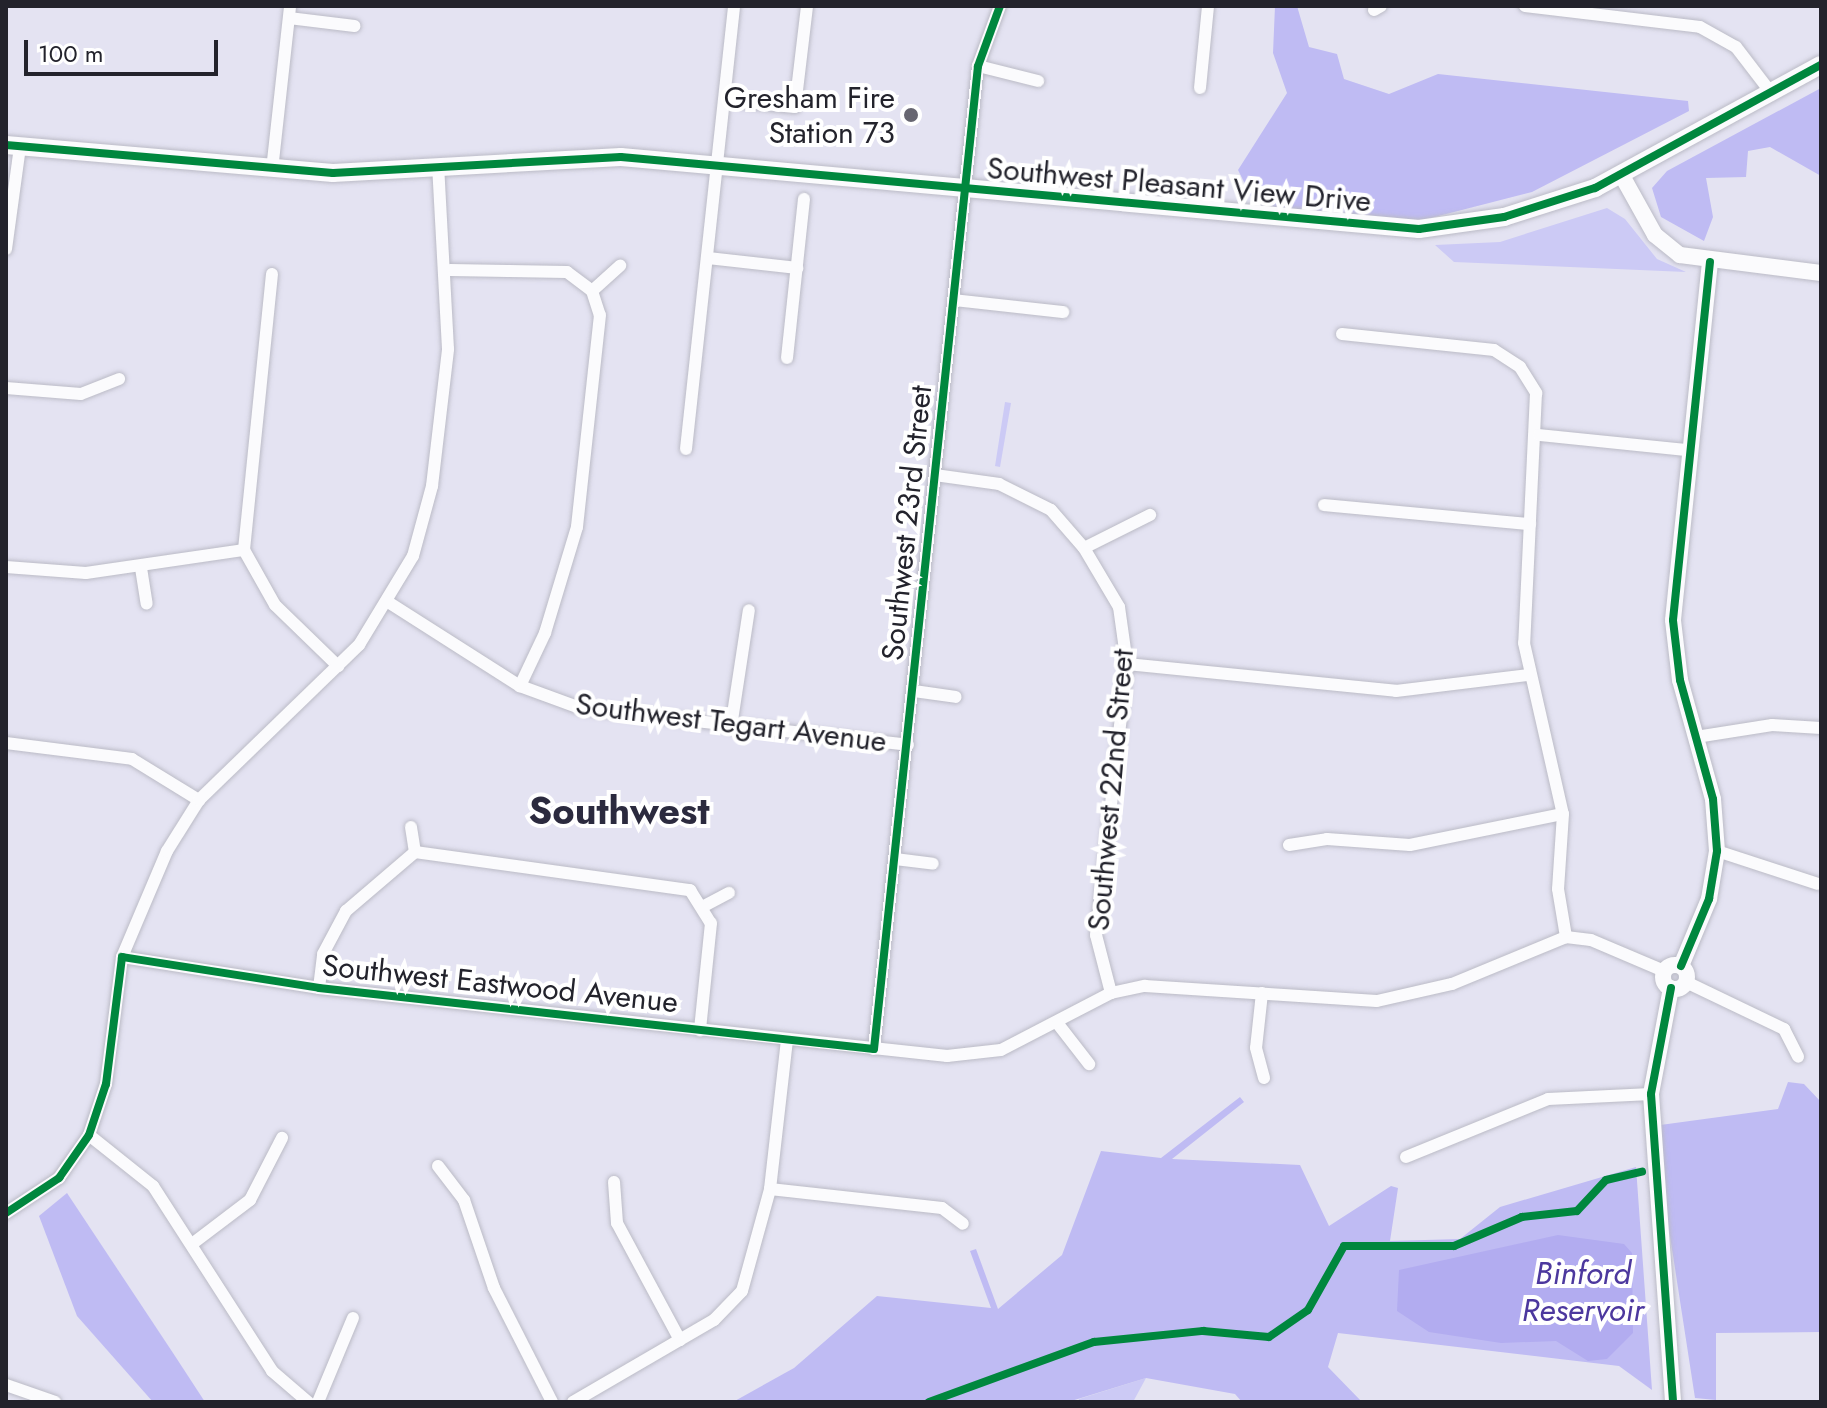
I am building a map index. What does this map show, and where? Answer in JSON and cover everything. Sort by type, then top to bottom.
[{"type":"main road","name":"Southwest Pleasant View Drive","points":[[13,146],[272,170],[349,174],[574,155],[717,165],[1419,229],[1530,210],[1621,174],[1821,65]]},
{"type":"street","points":[[686,449],[734,6]]},
{"type":"street","points":[[725,100],[795,107],[807,6]]},
{"type":"street","name":"Southwest 23rd Street","points":[[874,1049],[978,66],[1000,6]]},
{"type":"street","points":[[1200,88],[1208,6]]},
{"type":"street","points":[[1525,6],[1700,27],[1736,47],[1772,94]]},
{"type":"street","points":[[272,170],[290,12],[355,26]]},
{"type":"street","points":[[978,66],[1038,81]]},
{"type":"street","points":[[6,249],[13,146]]},
{"type":"street","points":[[6,1213],[59,1178],[89,1135],[106,1084],[122,957],[157,869],[199,800],[338,666],[388,602],[413,556],[432,486],[450,270],[438,165]]},
{"type":"street","points":[[1621,174],[1655,235],[1705,261],[1821,273]]},
{"type":"street","points":[[787,358],[804,199]]},
{"type":"street","points":[[708,258],[797,268]]},
{"type":"street","points":[[1673,1402],[1651,1094],[1679,979],[1709,899],[1717,851],[1673,620],[1705,261]]},
{"type":"street","points":[[592,291],[620,266]]},
{"type":"street","points":[[450,270],[549,268],[592,291]]},
{"type":"street","points":[[272,274],[244,550],[275,605],[338,666]]},
{"type":"street","points":[[520,686],[545,633],[582,502],[600,331],[592,291]]},
{"type":"street","points":[[954,300],[1063,312]]},
{"type":"street","points":[[1342,334],[1494,350],[1529,379],[1539,435],[1523,607],[1529,675],[1563,814],[1558,889],[1566,937],[1591,940],[1664,971],[1784,1029],[1798,1057]]},
{"type":"street","points":[[6,388],[81,394],[119,379]]},
{"type":"street","points":[[1539,435],[1687,450]]},
{"type":"street","name":"Southwest 22nd Street","points":[[935,475],[1025,494],[1084,548],[1119,607],[1127,664],[1096,935],[1111,993]]},
{"type":"street","points":[[1324,505],[1530,524]]},
{"type":"street","points":[[1084,548],[1150,515]]},
{"type":"street","points":[[6,567],[141,568],[244,550]]},
{"type":"street","points":[[141,568],[147,604]]},
{"type":"street","name":"Southwest Tegart Avenue","points":[[388,602],[520,686],[580,708],[908,745]]},
{"type":"street","points":[[731,727],[749,610]]},
{"type":"street","points":[[1127,664],[1396,691],[1529,675]]},
{"type":"street","name":"Southwest 23rd Street","points":[[914,691],[956,697]]},
{"type":"street","points":[[1696,737],[1772,725],[1821,728]]},
{"type":"street","points":[[6,743],[132,759],[199,800]]},
{"type":"street","points":[[1289,845],[1327,839],[1410,845],[1563,814]]},
{"type":"street","points":[[411,827],[415,852]]},
{"type":"street","points":[[1717,851],[1818,884]]},
{"type":"street","points":[[319,988],[323,954],[346,911],[415,852],[671,882],[706,905],[711,923],[700,1030]]},
{"type":"street","points":[[895,859],[933,864]]},
{"type":"street","points":[[706,905],[729,893]]},
{"type":"street","name":"Southwest Eastwood Avenue","points":[[122,957],[319,988],[874,1049],[985,1054],[1058,1024],[1111,993],[1180,985],[1377,1001],[1452,984],[1566,937]]},
{"type":"street","points":[[1262,993],[1256,1048],[1264,1078]]},
{"type":"street","points":[[1058,1024],[1089,1064]]},
{"type":"street","points":[[573,1402],[680,1340],[742,1291],[770,1189],[787,1039]]},
{"type":"street","points":[[1406,1157],[1548,1099],[1651,1094]]},
{"type":"street","points":[[89,1135],[140,1171],[192,1244],[272,1371],[308,1402]]},
{"type":"street","points":[[192,1244],[250,1200],[282,1138]]},
{"type":"street","points":[[438,1166],[464,1200],[494,1288],[552,1402]]},
{"type":"street","points":[[614,1182],[617,1223],[680,1340]]},
{"type":"street","points":[[770,1189],[942,1208],[963,1224]]},
{"type":"street","points":[[318,1402],[353,1318]]},
{"type":"street","points":[[6,1385],[55,1402]]},
{"type":"shaded area","points":[[1275,6],[1297,6],[1309,47],[1337,54],[1344,79],[1389,94],[1438,74],[1688,101],[1689,111],[1532,192],[1419,221],[1287,213],[1251,196],[1238,170],[1287,93],[1273,53]]},
{"type":"shaded area","points":[[1821,88],[1821,176],[1770,147],[1748,151],[1746,177],[1706,178],[1713,217],[1704,241],[1661,217],[1652,188],[1667,171]]},
{"type":"shaded area","points":[[1607,208],[1625,219],[1657,259],[1686,272],[1454,262],[1435,245],[1500,242]]},
{"type":"shaded area","points":[[1005,402],[1011,403],[1000,467],[995,466]]},
{"type":"shaded area","points":[[1788,1082],[1804,1084],[1821,1102],[1821,1332],[1716,1333],[1716,1400],[1695,1398],[1653,1126],[1778,1109]]},
{"type":"shaded area","points":[[1240,1097],[1244,1102],[1172,1159],[1300,1165],[1329,1226],[1391,1186],[1398,1188],[1390,1241],[1460,1239],[1500,1207],[1636,1167],[1652,1390],[1619,1366],[1338,1333],[1328,1367],[1362,1402],[1242,1402],[1235,1394],[1146,1378],[1068,1402],[733,1402],[794,1368],[877,1296],[991,1308],[970,1251],[976,1249],[998,1309],[1062,1255],[1101,1151],[1161,1158]]},
{"type":"shaded area","points":[[67,1193],[205,1402],[153,1402],[77,1316],[39,1216]]},
{"type":"shaded area","points":[[1146,1378],[1133,1402],[1078,1402],[1079,1399]]},
{"type":"water","name":"Binford Reservoir","points":[[1558,1235],[1624,1244],[1632,1253],[1633,1333],[1607,1359],[1588,1361],[1556,1341],[1501,1343],[1429,1332],[1397,1311],[1399,1270]]},
{"type":"cycle path","points":[[6,1213],[59,1178],[89,1135],[106,1084],[122,957],[319,988],[874,1049],[978,66],[1000,6]]},
{"type":"cycle path","points":[[6,145],[333,173],[621,157],[1419,229],[1504,217],[1595,188],[1821,65]]},
{"type":"cycle path","points":[[1681,966],[1709,899],[1717,851],[1713,799],[1680,680],[1673,620],[1710,262]]},
{"type":"cycle path","points":[[1671,988],[1651,1094],[1673,1402]]},
{"type":"cycle path","points":[[929,1402],[1094,1342],[1203,1331],[1269,1337],[1308,1310],[1344,1246],[1454,1246],[1522,1217],[1577,1211],[1606,1180],[1642,1172]]},
{"type":"place","name":"Gresham Fire Station 73","points":[[911,115]]},
{"type":"district","name":"Southwest","points":[[619,811]]}]
